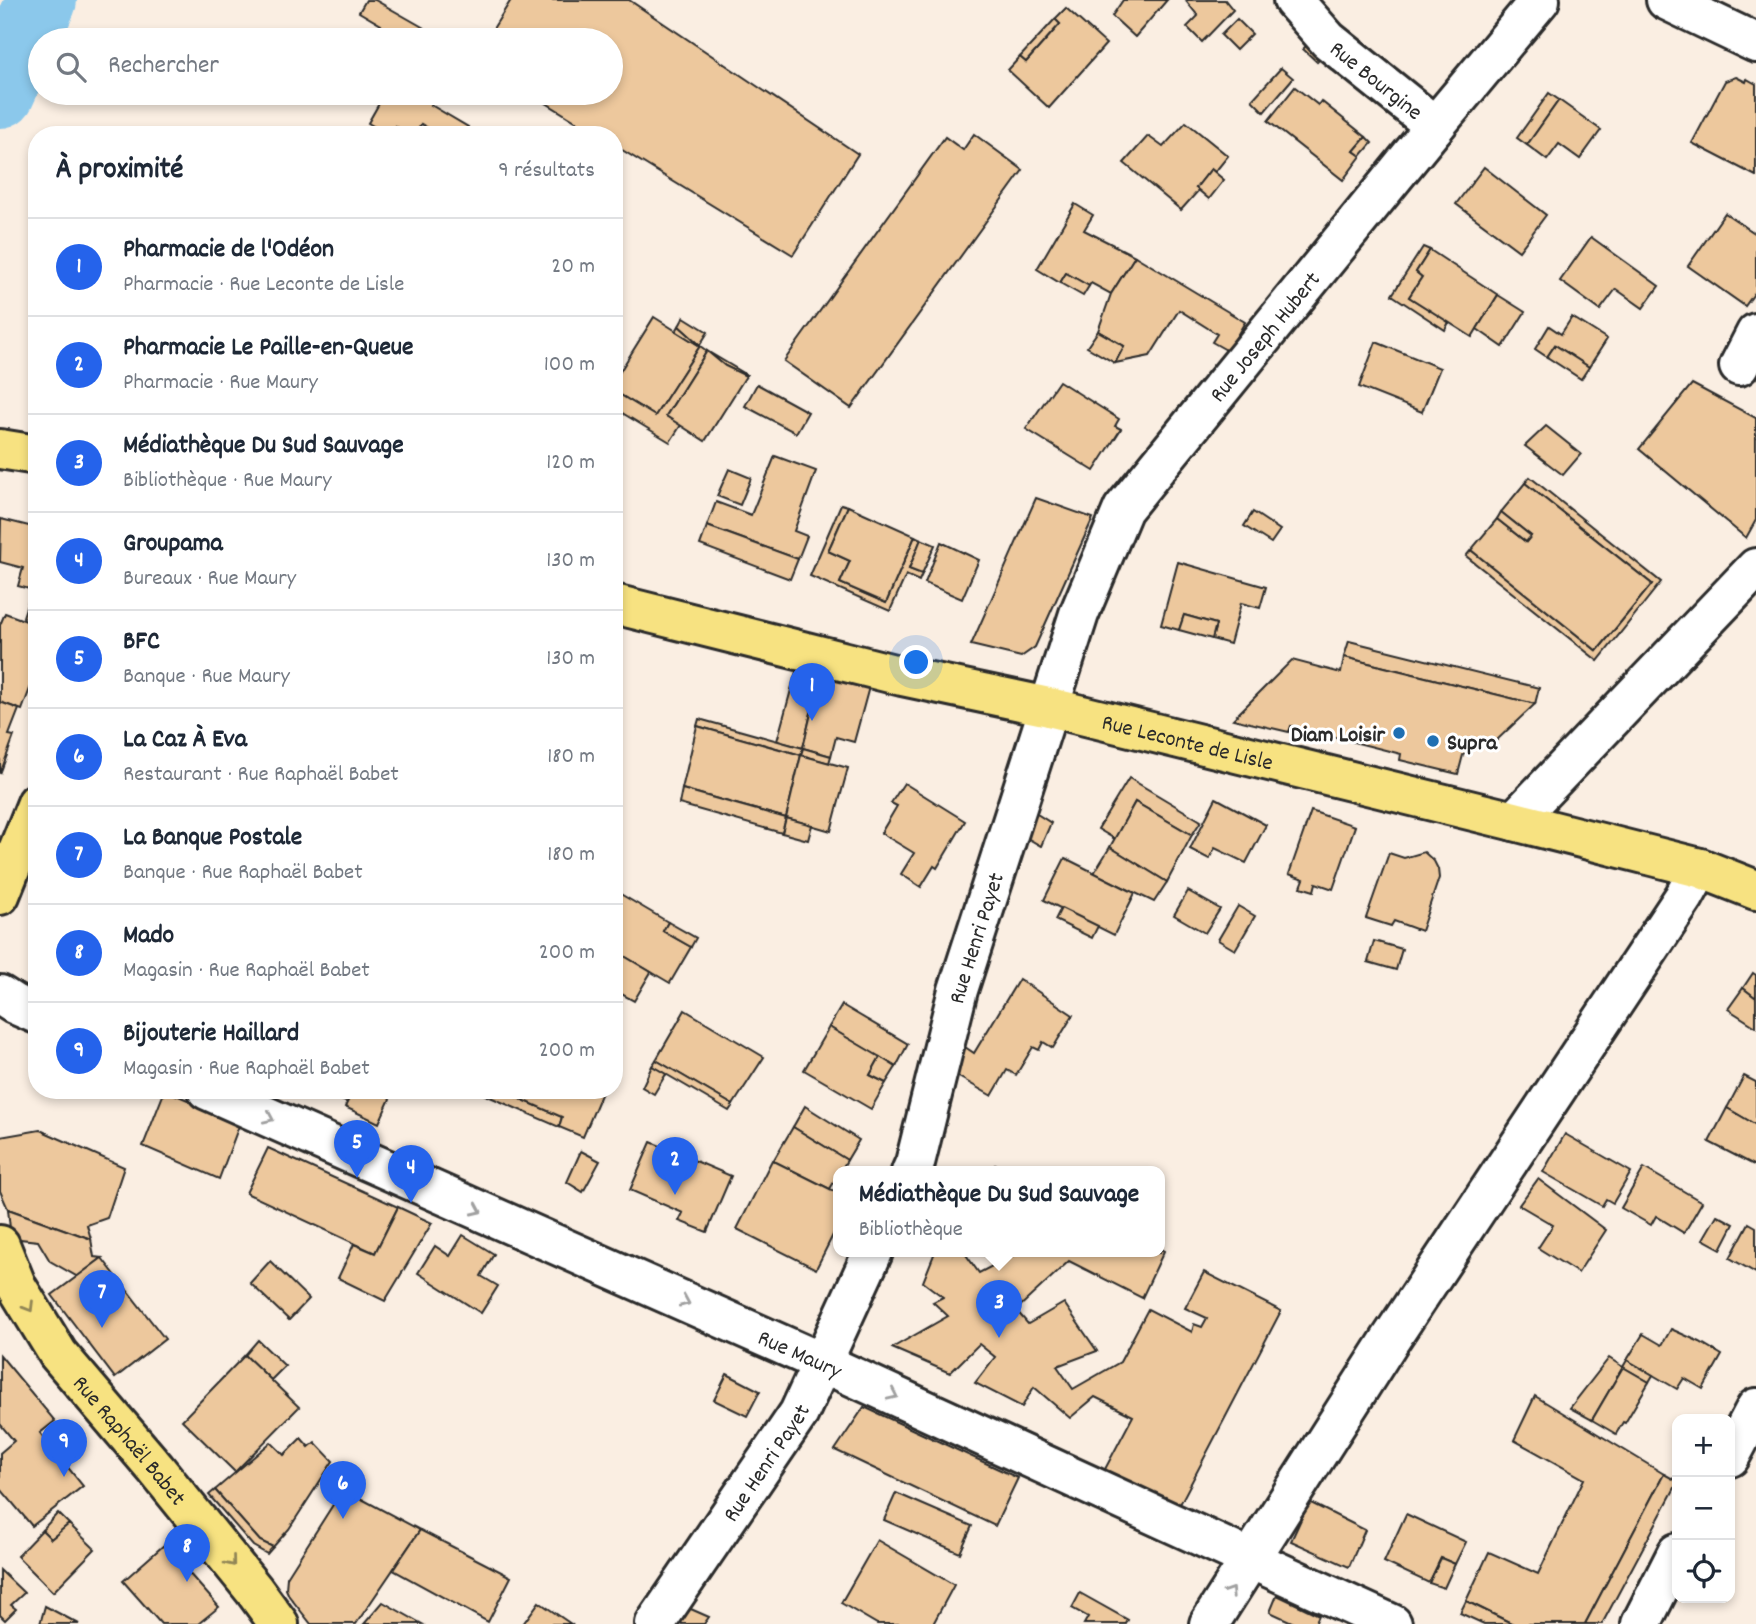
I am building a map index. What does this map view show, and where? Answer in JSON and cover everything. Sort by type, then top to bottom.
[{"type":"main road","name":"Rue Leconte de Lisle","points":[[623,606],[902,676],[1049,707],[1514,821],[1700,868],[1756,890]]},
{"type":"main road","points":[[0,895],[28,825]]},
{"type":"main road","name":"Rue Raphaël Babet","points":[[0,1245],[17,1287],[58,1354],[156,1469],[279,1624]]},
{"type":"street","name":"Rue Bourgine","points":[[1293,0],[1328,40],[1435,126]]},
{"type":"street","name":"Rue Joseph Hubert","points":[[1049,707],[1079,614],[1123,509],[1540,0]]},
{"type":"street","points":[[1666,0],[1756,43]]},
{"type":"street","points":[[1514,821],[1756,568]]},
{"type":"street","name":"Rue Henri Payet","points":[[914,1166],[958,990],[1049,707]]},
{"type":"street","points":[[1209,1624],[1390,1340],[1684,897],[1700,868]]},
{"type":"street","points":[[0,995],[28,1010]]},
{"type":"street","name":"Rue Maury","points":[[227,1099],[821,1362],[1392,1624]]},
{"type":"street","name":"Rue Henri Payet","points":[[655,1624],[799,1413],[871,1257]]},
{"type":"street","points":[[1735,1448],[1756,1408]]},
{"type":"street","points":[[1641,1624],[1672,1563]]},
{"type":"building","points":[[366,0],[375,0],[424,28],[380,28],[381,25],[359,12]]},
{"type":"building","points":[[511,0],[629,0],[858,154],[793,255],[623,151],[623,126],[583,126],[549,105],[623,105],[623,28],[494,28]]},
{"type":"building","points":[[1123,0],[1167,0],[1135,37],[1112,16]]},
{"type":"building","points":[[1187,0],[1225,0],[1233,10],[1202,42],[1187,27],[1198,16]]},
{"type":"building","points":[[1066,8],[1106,44],[1049,108],[1008,70],[1020,57],[1026,62],[1060,24],[1055,19]]},
{"type":"building","points":[[1055,19],[1060,24],[1026,62],[1020,57]]},
{"type":"building","points":[[1237,19],[1252,34],[1236,50],[1221,35]]},
{"type":"building","points":[[1312,40],[1326,53],[1317,62],[1303,49]]},
{"type":"building","points":[[1281,68],[1293,78],[1264,112],[1252,100]]},
{"type":"building","points":[[1736,77],[1756,84],[1756,176],[1692,143],[1725,81]]},
{"type":"building","points":[[1295,87],[1318,105],[1321,101],[1366,137],[1354,151],[1361,156],[1343,180],[1268,121]]},
{"type":"building","points":[[1549,93],[1559,100],[1527,145],[1517,138]]},
{"type":"building","points":[[1559,100],[1601,130],[1580,159],[1559,144],[1547,160],[1527,145]]},
{"type":"building","points":[[378,105],[431,105],[466,126],[373,126],[368,123]]},
{"type":"building","points":[[1186,122],[1228,156],[1215,172],[1211,169],[1196,188],[1199,190],[1181,210],[1124,163],[1148,136],[1163,147]]},
{"type":"building","points":[[974,134],[1023,170],[851,408],[784,361],[945,137],[963,150]]},
{"type":"building","points":[[1366,137],[1372,143],[1361,156],[1354,151]]},
{"type":"building","points":[[1484,167],[1546,215],[1519,251],[1456,204]]},
{"type":"building","points":[[1211,169],[1224,180],[1209,199],[1196,188]]},
{"type":"building","points":[[1075,204],[1093,215],[1084,230],[1135,256],[1111,294],[1066,273],[1060,283],[1037,269]]},
{"type":"building","points":[[1725,213],[1756,234],[1756,291],[1745,306],[1688,266]]},
{"type":"building","points":[[1591,237],[1659,286],[1643,308],[1616,289],[1600,310],[1560,281]]},
{"type":"building","points":[[1423,247],[1430,250],[1416,272],[1422,277],[1409,297],[1449,322],[1445,330],[1392,295]]},
{"type":"building","points":[[1430,250],[1498,295],[1472,337],[1409,297],[1422,277],[1416,272]]},
{"type":"building","points":[[1135,256],[1245,322],[1228,351],[1212,342],[1217,334],[1179,310],[1150,356],[1115,363],[1124,346],[1098,331],[1111,294]]},
{"type":"building","points":[[1066,273],[1089,286],[1083,296],[1060,283]]},
{"type":"building","points":[[1498,295],[1525,312],[1503,347],[1477,329]]},
{"type":"building","points":[[654,317],[700,346],[655,416],[623,396],[623,367]]},
{"type":"building","points":[[684,317],[708,332],[700,345],[679,326]]},
{"type":"building","points":[[1572,317],[1607,339],[1589,367],[1555,345],[1547,357],[1535,349],[1549,326],[1561,334]]},
{"type":"building","points":[[679,326],[700,345],[700,346],[676,331]]},
{"type":"building","points":[[1098,331],[1124,346],[1115,363],[1087,347]]},
{"type":"building","points":[[1376,342],[1440,368],[1422,412],[1359,387]]},
{"type":"building","points":[[1555,345],[1589,367],[1581,379],[1547,357]]},
{"type":"building","points":[[700,346],[707,351],[666,416],[681,425],[670,442],[623,413],[623,396],[655,416]]},
{"type":"building","points":[[707,351],[747,375],[725,366]]},
{"type":"building","points":[[707,351],[725,366],[746,376],[705,441],[666,416]]},
{"type":"building","points":[[1059,381],[1119,419],[1115,426],[1121,429],[1094,471],[1026,429]]},
{"type":"building","points":[[757,384],[808,412],[796,433],[745,406]]},
{"type":"building","points":[[1692,384],[1756,418],[1756,520],[1746,538],[1639,449]]},
{"type":"building","points":[[1546,426],[1581,454],[1563,475],[1525,446]]},
{"type":"building","points":[[775,456],[816,471],[794,531],[807,536],[798,559],[707,526],[716,502],[751,515]]},
{"type":"building","points":[[729,469],[751,478],[740,505],[717,496]]},
{"type":"building","points":[[1530,477],[1661,582],[1598,661],[1466,556],[1471,550],[1597,651],[1652,584],[1525,483]]},
{"type":"building","points":[[1525,483],[1652,584],[1597,651],[1471,550],[1497,519],[1526,542],[1531,536],[1501,512]]},
{"type":"building","points":[[1036,498],[1093,518],[1035,647],[1021,657],[971,645]]},
{"type":"building","points":[[841,504],[848,506],[828,551],[850,561],[840,583],[886,603],[915,536],[921,539],[909,569],[922,574],[919,581],[906,575],[890,611],[810,576]]},
{"type":"building","points":[[848,506],[915,536],[886,603],[840,583],[850,561],[828,551]]},
{"type":"building","points":[[1253,512],[1280,530],[1271,543],[1244,526]]},
{"type":"building","points":[[1501,512],[1531,536],[1526,542],[1497,519]]},
{"type":"building","points":[[1,519],[28,526],[28,589],[18,586],[23,568],[0,562]]},
{"type":"building","points":[[707,526],[798,559],[790,579],[700,545]]},
{"type":"building","points":[[921,539],[935,545],[922,574],[909,569]]},
{"type":"building","points":[[941,542],[979,560],[962,599],[925,583]]},
{"type":"building","points":[[1178,562],[1266,587],[1260,608],[1241,603],[1230,644],[1212,639],[1216,624],[1184,615],[1179,630],[1161,625]]},
{"type":"building","points":[[28,601],[28,619],[23,617]]},
{"type":"building","points":[[5,613],[28,622],[28,694],[22,710],[0,702],[0,625]]},
{"type":"building","points":[[1184,615],[1216,624],[1212,639],[1179,630]]},
{"type":"building","points":[[1349,641],[1539,688],[1535,704],[1344,657]]},
{"type":"building","points":[[1344,657],[1535,704],[1496,741],[1487,739],[1463,755],[1458,774],[1400,760],[1401,754],[1291,726],[1289,732],[1233,719],[1292,660],[1341,673]]},
{"type":"building","points":[[797,668],[820,674],[803,748],[777,741]]},
{"type":"building","points":[[820,674],[869,687],[854,742],[836,737],[831,756],[803,748]]},
{"type":"building","points":[[0,702],[19,709],[9,735],[14,736],[0,774]]},
{"type":"building","points":[[699,719],[803,748],[801,755],[697,726]]},
{"type":"building","points":[[697,726],[801,755],[786,818],[682,789]]},
{"type":"building","points":[[803,748],[831,756],[829,763],[801,755]]},
{"type":"building","points":[[801,755],[848,768],[831,831],[786,818]]},
{"type":"building","points":[[1129,778],[1201,821],[1192,835],[1135,802],[1115,839],[1098,829]]},
{"type":"building","points":[[904,783],[965,821],[937,868],[934,866],[921,887],[901,874],[914,853],[881,833],[897,806],[891,803]]},
{"type":"building","points":[[682,789],[786,818],[782,833],[679,804]]},
{"type":"building","points":[[1216,798],[1266,825],[1246,863],[1215,848],[1209,859],[1190,849]]},
{"type":"building","points":[[1135,802],[1192,835],[1167,882],[1110,847]]},
{"type":"building","points":[[1029,809],[1051,823],[1041,846],[1022,835]]},
{"type":"building","points":[[1311,811],[1355,826],[1333,889],[1316,883],[1314,891],[1301,887],[1304,879],[1289,874]]},
{"type":"building","points":[[786,818],[812,825],[808,840],[782,833]]},
{"type":"building","points":[[1110,847],[1167,882],[1154,902],[1094,873]]},
{"type":"building","points":[[1424,852],[1434,861],[1439,878],[1421,931],[1394,921],[1391,926],[1366,918],[1389,853],[1404,858]]},
{"type":"building","points":[[1065,858],[1135,893],[1114,935],[1044,900]]},
{"type":"building","points":[[1188,891],[1220,909],[1205,933],[1174,915]]},
{"type":"building","points":[[623,896],[668,922],[663,931],[691,947],[670,983],[623,955]]},
{"type":"building","points":[[1238,906],[1255,916],[1235,950],[1218,940]]},
{"type":"building","points":[[1061,908],[1098,926],[1092,938],[1055,920]]},
{"type":"building","points":[[668,922],[696,938],[691,947],[663,931]]},
{"type":"building","points":[[1374,941],[1402,949],[1396,970],[1368,962]]},
{"type":"building","points":[[623,955],[651,972],[634,1001],[623,995]]},
{"type":"building","points":[[1753,973],[1756,975],[1756,998],[1743,988]]},
{"type":"building","points":[[1019,979],[1073,1015],[1053,1048],[1043,1042],[1039,1050],[1033,1047],[1016,1075],[1007,1070],[992,1096],[957,1076],[965,1047],[974,1053]]},
{"type":"building","points":[[1743,988],[1756,998],[1756,1027],[1728,1009]]},
{"type":"building","points":[[842,1005],[908,1044],[896,1067],[829,1027]]},
{"type":"building","points":[[685,1010],[764,1057],[733,1105],[656,1060]]},
{"type":"building","points":[[829,1027],[880,1057],[870,1075],[886,1083],[871,1109],[804,1070]]},
{"type":"building","points":[[880,1057],[896,1067],[886,1083],[870,1075]]},
{"type":"building","points":[[656,1060],[733,1105],[729,1111],[652,1066]]},
{"type":"building","points":[[652,1066],[666,1074],[654,1094],[642,1087]]},
{"type":"building","points":[[1744,1076],[1756,1082],[1756,1125],[1727,1108]]},
{"type":"building","points":[[161,1099],[185,1099],[240,1123],[219,1179],[143,1146]]},
{"type":"building","points":[[349,1099],[390,1099],[379,1123],[345,1107]]},
{"type":"building","points":[[495,1099],[521,1099],[562,1117],[559,1127]]},
{"type":"building","points":[[521,1099],[599,1099],[583,1137],[559,1127],[562,1117]]},
{"type":"building","points":[[805,1106],[859,1140],[847,1160],[793,1127]]},
{"type":"building","points":[[1727,1108],[1756,1125],[1756,1166],[1709,1142]]},
{"type":"building","points":[[793,1127],[847,1160],[844,1166],[833,1166],[833,1184],[830,1189],[773,1161]]},
{"type":"building","points":[[40,1130],[124,1167],[107,1218],[87,1225],[91,1239],[8,1209],[0,1191],[0,1137]]},
{"type":"building","points":[[1565,1134],[1631,1172],[1613,1203],[1606,1199],[1602,1206],[1543,1172]]},
{"type":"building","points":[[651,1142],[731,1176],[707,1232],[679,1221],[683,1213],[630,1190]]},
{"type":"building","points":[[268,1148],[398,1207],[375,1253],[246,1193]]},
{"type":"building","points":[[581,1151],[600,1161],[583,1192],[567,1182]]},
{"type":"building","points":[[772,1160],[833,1190],[833,1235],[816,1269],[737,1229]]},
{"type":"building","points":[[1644,1168],[1702,1202],[1684,1233],[1656,1216],[1651,1225],[1621,1208]]},
{"type":"building","points":[[1538,1179],[1606,1230],[1578,1273],[1538,1248],[1553,1225],[1519,1205]]},
{"type":"building","points":[[398,1207],[432,1223],[385,1301],[338,1278],[354,1244],[375,1253]]},
{"type":"building","points":[[8,1209],[91,1239],[94,1257],[102,1258],[78,1277],[50,1261],[38,1241],[11,1238]]},
{"type":"building","points":[[1717,1215],[1734,1224],[1721,1249],[1703,1239]]},
{"type":"building","points":[[1749,1223],[1756,1227],[1756,1273],[1730,1258]]},
{"type":"building","points":[[463,1235],[494,1254],[481,1276],[498,1286],[481,1313],[418,1273],[435,1246],[450,1256]]},
{"type":"building","points":[[933,1257],[968,1257],[979,1273],[1009,1257],[1161,1257],[1142,1298],[1069,1261],[1016,1310],[1028,1324],[1064,1303],[1097,1351],[1057,1366],[1073,1389],[1120,1362],[1148,1309],[1192,1332],[1194,1324],[1202,1327],[1207,1318],[1185,1308],[1204,1272],[1281,1311],[1177,1510],[1104,1471],[1133,1416],[1095,1397],[1070,1418],[1034,1387],[1022,1407],[975,1383],[995,1357],[979,1344],[950,1373],[892,1348],[948,1316],[933,1302],[943,1297],[923,1282]]},
{"type":"building","points":[[102,1258],[165,1339],[115,1378],[52,1295]]},
{"type":"building","points":[[270,1261],[309,1299],[289,1320],[250,1283]]},
{"type":"building","points":[[1671,1329],[1722,1355],[1703,1389],[1684,1378],[1677,1389],[1627,1360],[1643,1334],[1662,1345]]},
{"type":"building","points":[[258,1340],[285,1366],[271,1380],[245,1355]]},
{"type":"building","points":[[0,1355],[55,1421],[40,1433],[83,1486],[32,1526],[0,1488],[0,1453],[14,1441],[0,1424]]},
{"type":"building","points":[[245,1355],[299,1407],[235,1472],[182,1420]]},
{"type":"building","points":[[1609,1358],[1623,1367],[1592,1420],[1570,1408]]},
{"type":"building","points":[[1627,1360],[1653,1375],[1649,1382],[1623,1367]]},
{"type":"building","points":[[1623,1367],[1649,1382],[1616,1434],[1592,1420]]},
{"type":"building","points":[[727,1374],[760,1391],[747,1416],[714,1400]]},
{"type":"building","points":[[1535,1396],[1664,1474],[1585,1624],[1513,1624],[1466,1601],[1489,1552],[1538,1574],[1584,1479],[1514,1440]]},
{"type":"building","points":[[864,1407],[1018,1478],[995,1526],[835,1450]]},
{"type":"building","points":[[301,1438],[309,1447],[315,1442],[333,1461],[289,1529],[273,1547],[260,1541],[215,1490],[271,1442],[284,1455]]},
{"type":"building","points":[[1664,1474],[1672,1478],[1672,1493],[1602,1624],[1585,1624]]},
{"type":"building","points":[[343,1489],[420,1530],[356,1624],[311,1624],[289,1596],[286,1589],[287,1577]]},
{"type":"building","points":[[215,1490],[260,1541],[273,1547],[267,1554],[253,1546],[209,1495]]},
{"type":"building","points":[[896,1493],[972,1526],[960,1553],[884,1520]]},
{"type":"building","points":[[1309,1502],[1365,1530],[1349,1567],[1291,1541]]},
{"type":"building","points":[[58,1513],[69,1524],[51,1539],[42,1530]]},
{"type":"building","points":[[1406,1514],[1466,1542],[1455,1564],[1441,1558],[1429,1583],[1384,1562]]},
{"type":"building","points":[[69,1524],[95,1549],[53,1592],[17,1556],[42,1530],[51,1539]]},
{"type":"building","points":[[420,1530],[511,1577],[488,1622],[393,1570]]},
{"type":"building","points":[[877,1540],[954,1585],[933,1624],[877,1624],[841,1603]]},
{"type":"building","points":[[164,1545],[219,1607],[198,1624],[161,1624],[123,1581]]},
{"type":"building","points":[[1441,1558],[1455,1564],[1444,1588],[1429,1583]]},
{"type":"building","points":[[0,1570],[24,1593],[11,1605],[16,1609],[5,1620],[0,1615]]},
{"type":"building","points":[[1080,1593],[1128,1620],[1126,1624],[1084,1624],[1088,1617],[1072,1608]]},
{"type":"building","points":[[1277,1595],[1319,1615],[1315,1624],[1296,1624],[1270,1612]]},
{"type":"building","points":[[1466,1601],[1513,1624],[1484,1624],[1460,1613]]},
{"type":"building","points":[[383,1602],[422,1624],[364,1624]]},
{"type":"building","points":[[539,1602],[571,1624],[523,1624]]},
{"type":"building","points":[[45,1606],[79,1624],[40,1624]]},
{"type":"building","points":[[684,1606],[709,1617],[704,1624],[671,1624]]},
{"type":"waterway","points":[[29,28],[42,0]]},
{"type":"waterway","points":[[0,93],[28,31]]},
{"type":"place","name":"Pharmacie de l'Odéon","points":[[812,721]]},
{"type":"place","name":"Diam Loisir","points":[[1399,733]]},
{"type":"place","name":"Supra","points":[[1433,741]]},
{"type":"place","name":"BFC","points":[[357,1178]]},
{"type":"place","name":"Pharmacie Le Paille-en-Queue","points":[[675,1195]]},
{"type":"place","name":"Groupama","points":[[411,1203]]},
{"type":"place","name":"La Banque Postale","points":[[102,1328]]},
{"type":"place","name":"Médiathèque Du Sud Sauvage","points":[[999,1338]]},
{"type":"place","name":"Bijouterie Haillard","points":[[64,1477]]},
{"type":"place","name":"La Caz À Eva","points":[[343,1519]]},
{"type":"place","name":"Mado","points":[[187,1582]]}]
